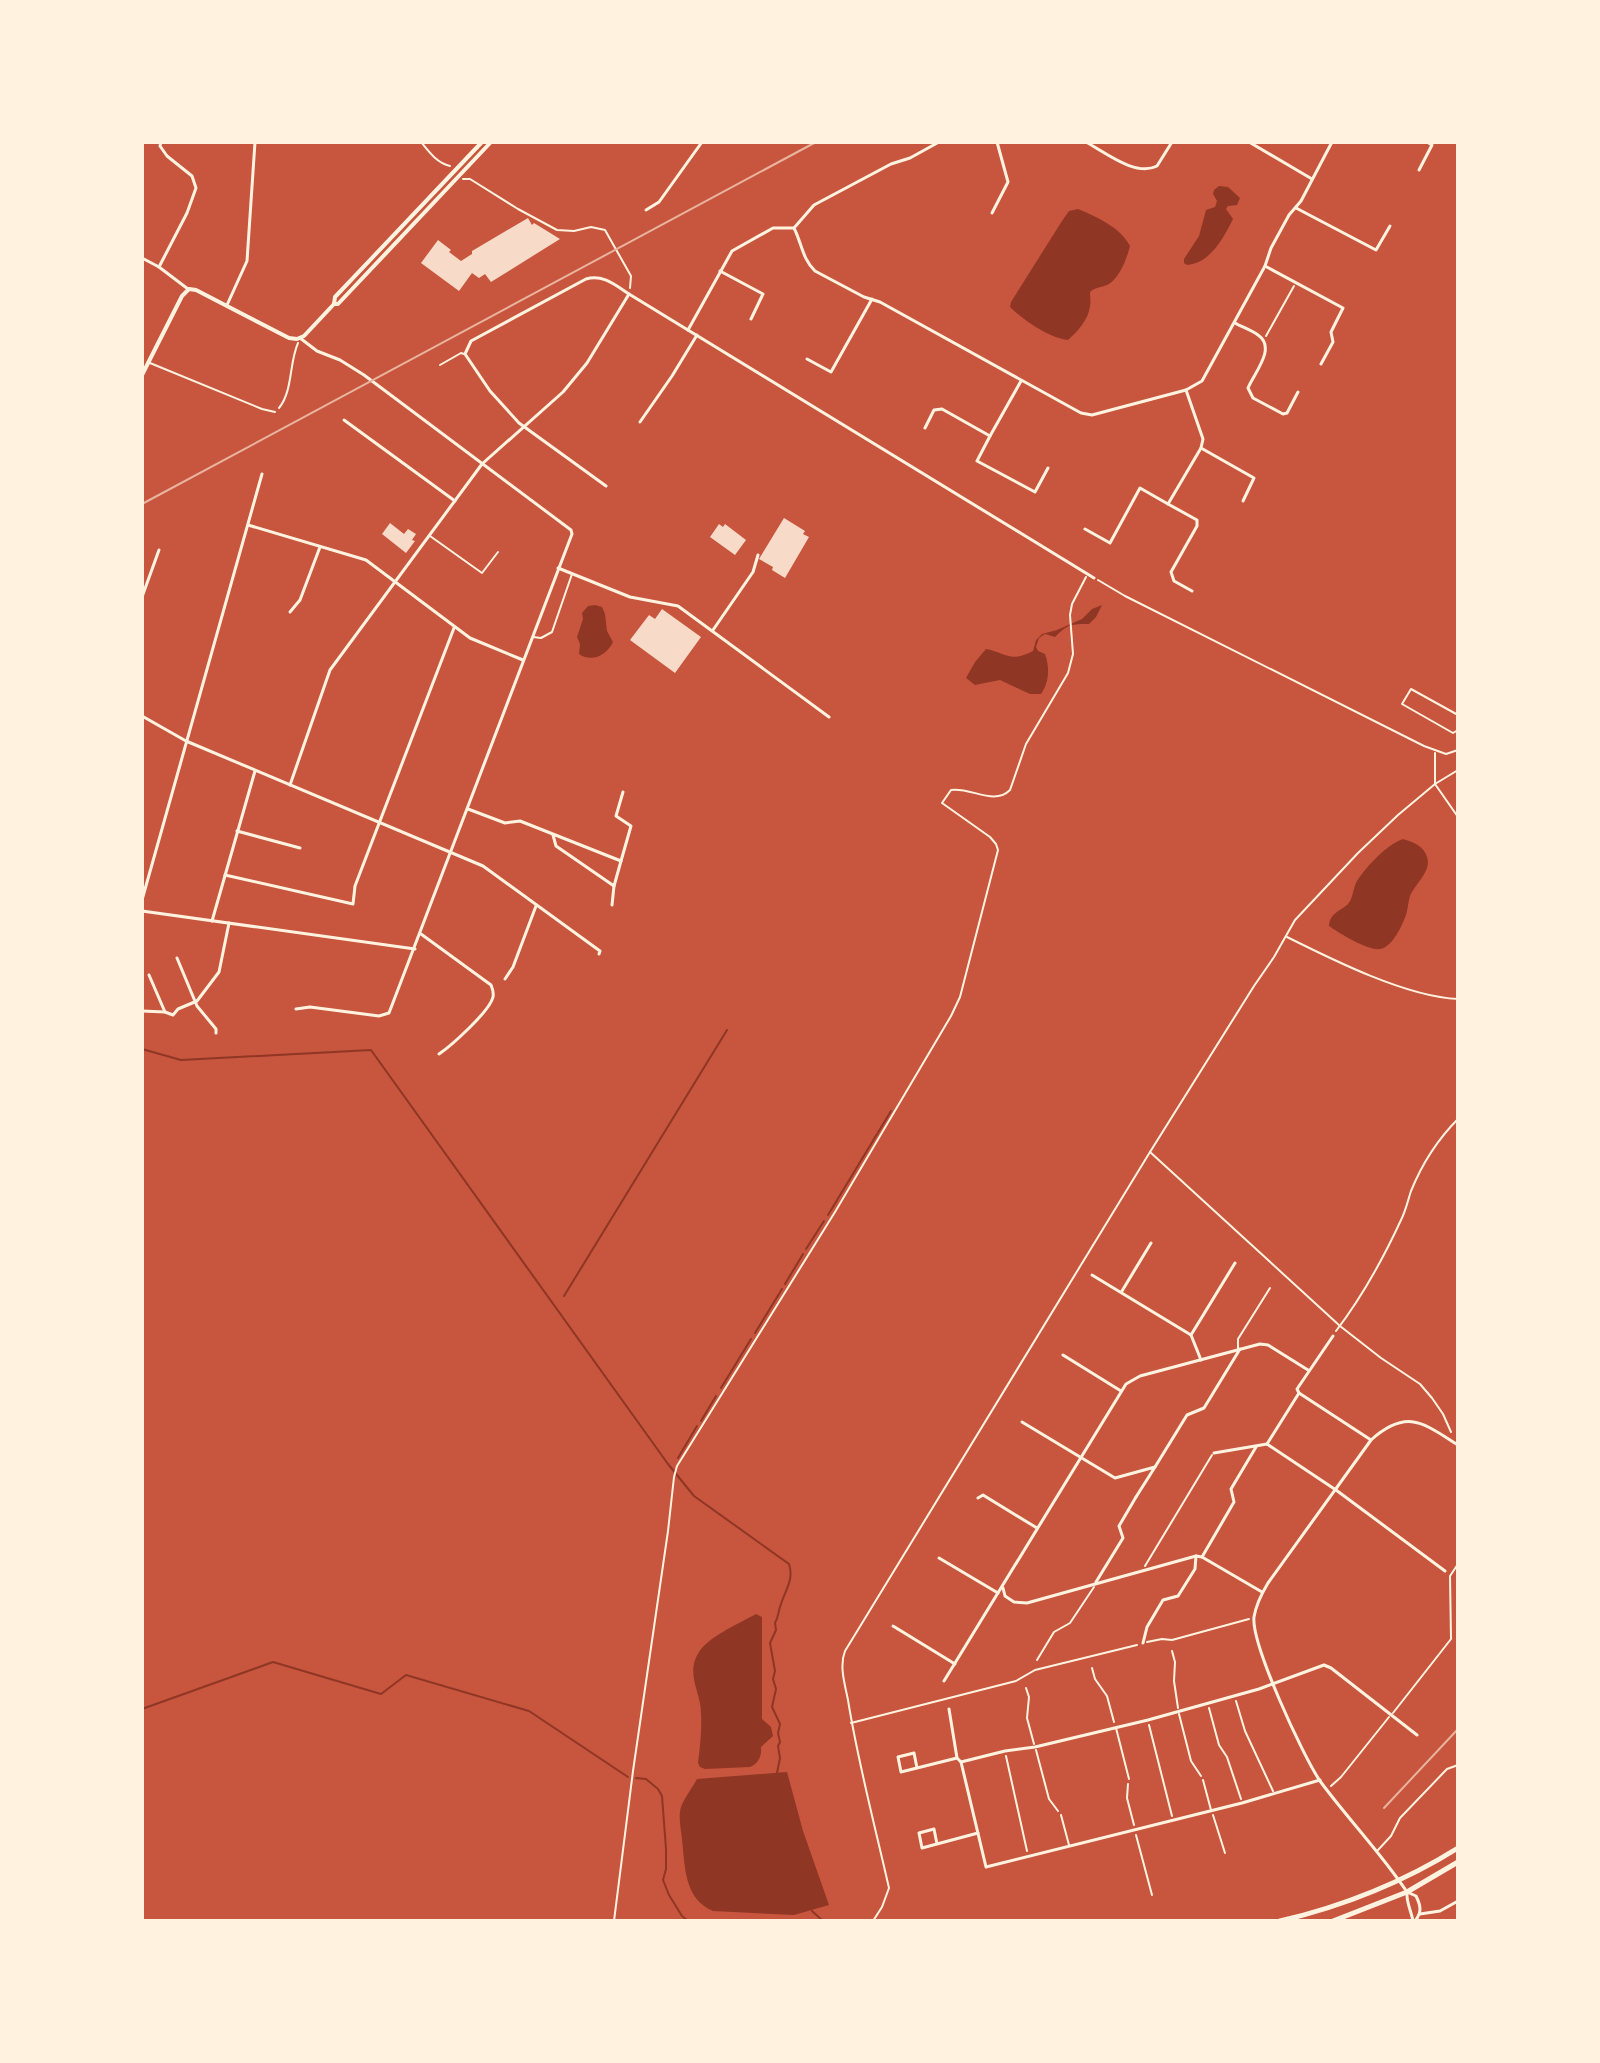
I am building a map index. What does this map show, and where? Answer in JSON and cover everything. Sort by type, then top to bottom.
[{"type":"main road","points":[[1280,1921],[1364,1897],[1400,1881],[1458,1848]]},
{"type":"main road","points":[[1333,1921],[1407,1892],[1458,1862]]},
{"type":"street","points":[[159,267],[187,213],[196,188],[192,176],[167,156],[160,146],[161,142]]},
{"type":"street","points":[[227,305],[247,261],[255,142]]},
{"type":"street","points":[[334,304],[335,297],[482,142]]},
{"type":"street","points":[[300,338],[334,304],[338,304],[491,142]]},
{"type":"street","points":[[646,210],[659,202],[702,142]]},
{"type":"street","points":[[688,330],[720,271],[737,247],[773,228],[794,228],[814,205],[939,142]]},
{"type":"street","points":[[992,213],[1008,182],[997,142]]},
{"type":"street","points":[[1086,142],[1142,170],[1157,166],[1172,142]]},
{"type":"street","points":[[1249,142],[1312,179]]},
{"type":"street","points":[[794,228],[802,253],[811,267],[1081,413],[1092,415],[1186,390],[1202,381],[1265,266],[1271,248],[1332,142]]},
{"type":"street","points":[[1419,170],[1432,145],[1427,142]]},
{"type":"street","points":[[1296,208],[1376,250],[1390,226]]},
{"type":"street","points":[[142,258],[189,289],[287,337],[300,338],[317,351],[340,360],[364,375],[571,530],[572,534],[389,1013],[379,1016],[310,1007],[296,1009]]},
{"type":"street","points":[[1265,266],[1343,308],[1331,332],[1333,342],[1321,364]]},
{"type":"street","points":[[720,271],[763,294],[751,319]]},
{"type":"street","points":[[606,486],[519,423],[490,391],[465,354],[471,341],[595,276],[1094,578]]},
{"type":"street","points":[[142,375],[182,296],[189,289]]},
{"type":"street","points":[[290,785],[330,670],[482,464],[563,392],[587,363],[629,294]]},
{"type":"street","points":[[807,359],[831,372],[872,299]]},
{"type":"street","points":[[1235,323],[1264,341],[1264,357],[1249,384],[1249,393],[1253,398],[1283,414],[1287,413],[1298,392]]},
{"type":"street","points":[[640,422],[697,335]]},
{"type":"street","points":[[1021,381],[977,461],[1035,492],[1048,468]]},
{"type":"street","points":[[1168,504],[1201,448],[1203,439],[1186,390]]},
{"type":"street","points":[[925,428],[934,410],[942,409],[990,436]]},
{"type":"street","points":[[344,420],[455,501]]},
{"type":"street","points":[[1201,448],[1254,478],[1243,501]]},
{"type":"street","points":[[142,900],[262,474]]},
{"type":"street","points":[[1085,529],[1110,543],[1140,488],[1197,520],[1197,526],[1171,572],[1174,581],[1192,591]]},
{"type":"street","points":[[248,525],[366,560],[454,628],[523,660]]},
{"type":"street","points":[[290,612],[300,600],[320,547]]},
{"type":"street","points":[[142,597],[159,550]]},
{"type":"street","points":[[713,631],[753,572],[758,555]]},
{"type":"street","points":[[558,568],[630,597],[678,606],[829,717]]},
{"type":"street","points":[[225,875],[353,904],[355,886],[454,628]]},
{"type":"street","points":[[142,716],[186,741],[483,866],[600,951],[599,954]]},
{"type":"street","points":[[212,921],[255,771]]},
{"type":"street","points":[[612,905],[614,886],[631,826],[616,816],[623,792]]},
{"type":"street","points":[[468,809],[505,823],[520,821],[621,861]]},
{"type":"street","points":[[237,831],[300,848]]},
{"type":"street","points":[[553,835],[556,846],[614,886]]},
{"type":"street","points":[[505,979],[513,967],[537,905]]},
{"type":"street","points":[[142,911],[415,949]]},
{"type":"street","points":[[142,1011],[173,1015],[178,1009],[197,1001],[219,972],[229,923]]},
{"type":"street","points":[[421,934],[491,985],[493,992],[493,998],[480,1016],[439,1054]]},
{"type":"street","points":[[177,958],[197,1006],[216,1033]]},
{"type":"street","points":[[149,975],[165,1012]]},
{"type":"street","points":[[1122,1292],[1151,1243]]},
{"type":"street","points":[[1191,1335],[1235,1263]]},
{"type":"street","points":[[1092,1275],[1191,1335],[1201,1360]]},
{"type":"street","points":[[1333,1336],[1297,1389],[1371,1440]]},
{"type":"street","points":[[944,1681],[1079,1457],[1121,1391],[1133,1379],[1260,1344],[1268,1345],[1308,1370]]},
{"type":"street","points":[[1096,1582],[1123,1538],[1119,1526],[1143,1485],[1187,1415],[1204,1408],[1239,1349]]},
{"type":"street","points":[[1063,1355],[1121,1391]]},
{"type":"street","points":[[1214,1453],[1267,1444],[1299,1393]]},
{"type":"street","points":[[1022,1422],[1115,1478],[1155,1467]]},
{"type":"street","points":[[1414,1921],[1407,1892],[1400,1881],[1320,1780],[1302,1749],[1258,1643],[1254,1617],[1262,1592],[1371,1440],[1384,1429],[1397,1423],[1426,1425],[1458,1445]]},
{"type":"street","points":[[1267,1444],[1336,1490],[1445,1571]]},
{"type":"street","points":[[1143,1643],[1147,1627],[1163,1600],[1178,1596],[1195,1569],[1199,1556],[1234,1502],[1231,1489],[1256,1447]]},
{"type":"street","points":[[978,1498],[983,1495],[1037,1528]]},
{"type":"street","points":[[1005,1580],[1002,1591],[1005,1596],[1020,1603],[1199,1556],[1262,1592]]},
{"type":"street","points":[[939,1558],[998,1593]]},
{"type":"street","points":[[893,1626],[955,1664]]},
{"type":"street","points":[[917,1768],[914,1753],[898,1757],[901,1772],[1035,1747],[1234,1696],[1324,1665],[1417,1735]]},
{"type":"street","points":[[949,1709],[986,1867],[1242,1803],[1320,1780]]},
{"type":"street","points":[[937,1844],[934,1829],[919,1833],[922,1848],[937,1844],[978,1833]]},
{"type":"street","points":[[1407,1892],[1416,1896],[1421,1906],[1420,1914],[1414,1921]]},
{"type":"street","points":[[1420,1914],[1440,1911],[1458,1901]]},
{"type":"lane","points":[[440,365],[461,353],[465,354]]},
{"type":"lane","points":[[148,362],[275,412]]},
{"type":"lane","points":[[429,535],[482,573],[498,552]]},
{"type":"lane","points":[[532,637],[541,638],[552,632],[572,574]]},
{"type":"lane","points":[[1458,715],[1411,689],[1402,704],[1453,733],[1458,730]]},
{"type":"lane","points":[[1239,1349],[1238,1339],[1270,1288]]},
{"type":"lane","points":[[1037,1660],[1054,1632],[1070,1623],[1096,1582]]},
{"type":"lane","points":[[1116,1727],[1129,1779]]},
{"type":"lane","points":[[1377,1851],[1391,1836],[1400,1818],[1447,1769],[1458,1765]]},
{"type":"lane","points":[[1203,1780],[1211,1810]]},
{"type":"lane","points":[[1061,1815],[1069,1846]]},
{"type":"path","points":[[421,142],[430,154],[455,170]]},
{"type":"path","points":[[460,175],[557,230],[574,231],[591,227],[605,230],[631,276],[629,294]]},
{"type":"path","points":[[1264,341],[1295,282]]},
{"type":"path","points":[[275,412],[286,397],[293,354],[300,338]]},
{"type":"path","points":[[614,1921],[677,1466],[835,1212],[960,997],[998,850],[990,837],[942,803],[951,790],[995,797],[1005,795],[1010,790],[1026,744],[1068,673],[1073,654],[1072,604],[1087,574]]},
{"type":"path","points":[[1094,578],[1435,751],[1446,754],[1458,750]]},
{"type":"path","points":[[1435,751],[1435,784],[1458,817]]},
{"type":"path","points":[[873,1921],[889,1888],[851,1723],[843,1669],[847,1648],[1285,935],[1303,910],[1358,853],[1435,784],[1458,770]]},
{"type":"path","points":[[1285,935],[1345,965],[1391,983],[1458,999]]},
{"type":"path","points":[[1333,1336],[1387,1250],[1423,1165],[1458,1119]]},
{"type":"path","points":[[1150,1152],[1340,1326],[1420,1384],[1438,1406],[1451,1432]]},
{"type":"path","points":[[1142,1570],[1214,1453]]},
{"type":"path","points":[[1327,1789],[1341,1777],[1451,1639],[1450,1576],[1458,1564]]},
{"type":"path","points":[[851,1723],[1016,1681],[1035,1670],[1143,1643],[1172,1640],[1254,1617]]},
{"type":"path","points":[[1172,1651],[1178,1711],[1191,1761],[1203,1780]]},
{"type":"path","points":[[1092,1668],[1095,1679],[1107,1696],[1116,1727]]},
{"type":"path","points":[[1026,1688],[1029,1697],[1027,1718],[1049,1799],[1061,1815]]},
{"type":"path","points":[[1234,1696],[1245,1731],[1274,1794]]},
{"type":"path","points":[[1207,1703],[1219,1745],[1227,1757],[1242,1803]]},
{"type":"path","points":[[1148,1720],[1173,1820]]},
{"type":"path","points":[[1005,1751],[1029,1857]]},
{"type":"path","points":[[1129,1779],[1127,1798],[1152,1895]]},
{"type":"path","points":[[1211,1810],[1225,1853]]},
{"type":"shaded area","points":[[1219,186],[1228,187],[1240,198],[1237,205],[1226,209],[1233,219],[1209,255],[1187,265],[1184,259],[1199,236],[1206,210],[1215,207],[1217,201],[1213,194]]},
{"type":"shaded area","points":[[1078,209],[1114,228],[1130,246],[1116,277],[1109,284],[1090,292],[1087,316],[1068,340],[1037,328],[1010,307],[1062,221],[1069,211]]},
{"type":"shaded area","points":[[1102,605],[1089,624],[1070,626],[1055,637],[1045,634],[1039,638],[1036,647],[1045,654],[1048,669],[1041,694],[1030,694],[1000,680],[975,685],[966,678],[986,649],[1013,657],[1025,655],[1033,651],[1036,640],[1042,634],[1082,619],[1092,609]]},
{"type":"shaded area","points":[[588,606],[602,607],[607,631],[613,642],[603,654],[589,658],[579,654],[577,637],[582,613]]},
{"type":"shaded area","points":[[1403,839],[1421,847],[1428,862],[1410,896],[1406,915],[1393,940],[1385,947],[1375,949],[1329,926],[1333,915],[1350,902],[1357,881],[1366,869],[1384,851]]},
{"type":"shaded area","points":[[756,1614],[762,1617],[762,1719],[771,1727],[773,1736],[761,1747],[759,1759],[753,1766],[705,1769],[698,1763],[701,1719],[693,1675],[695,1660],[709,1641]]},
{"type":"shaded area","points":[[787,1772],[803,1831],[829,1905],[794,1915],[713,1911],[703,1906],[688,1881],[680,1819],[681,1807],[697,1779]]},
{"type":"building","points":[[528,218],[532,225],[534,223],[560,239],[491,282],[485,274],[479,278],[472,273],[459,291],[421,263],[438,240],[461,261],[472,251]]},
{"type":"building","points":[[784,518],[809,537],[785,578],[759,559]]},
{"type":"building","points":[[390,523],[404,534],[408,529],[416,534],[406,553],[382,534]]},
{"type":"building","points":[[719,524],[723,527],[725,524],[746,540],[735,555],[710,537]]},
{"type":"building","points":[[662,609],[701,637],[675,673],[630,640],[649,615],[655,619]]},
{"type":"waterway","points":[[564,1296],[727,1030]]},
{"type":"waterway","points":[[142,1049],[181,1060],[371,1050],[694,1496],[789,1564],[790,1579],[770,1643],[776,1689],[772,1707],[780,1724],[777,1773]]},
{"type":"waterway","points":[[828,1215],[891,1111]]},
{"type":"waterway","points":[[806,1249],[824,1221]]},
{"type":"waterway","points":[[785,1284],[803,1254]]},
{"type":"waterway","points":[[755,1333],[782,1289]]},
{"type":"waterway","points":[[721,1388],[751,1339]]},
{"type":"waterway","points":[[701,1421],[716,1396]]},
{"type":"waterway","points":[[678,1458],[697,1426]]},
{"type":"waterway","points":[[142,1709],[273,1662],[381,1694],[406,1675],[529,1711],[628,1777]]},
{"type":"waterway","points":[[636,1778],[646,1779],[662,1796],[666,1849],[663,1880],[669,1895],[688,1921]]},
{"type":"waterway","points":[[812,1911],[823,1921]]},
{"type":"tram line","points":[[1384,1808],[1458,1729]]},
{"type":"railway","points":[[142,504],[816,142]]}]
